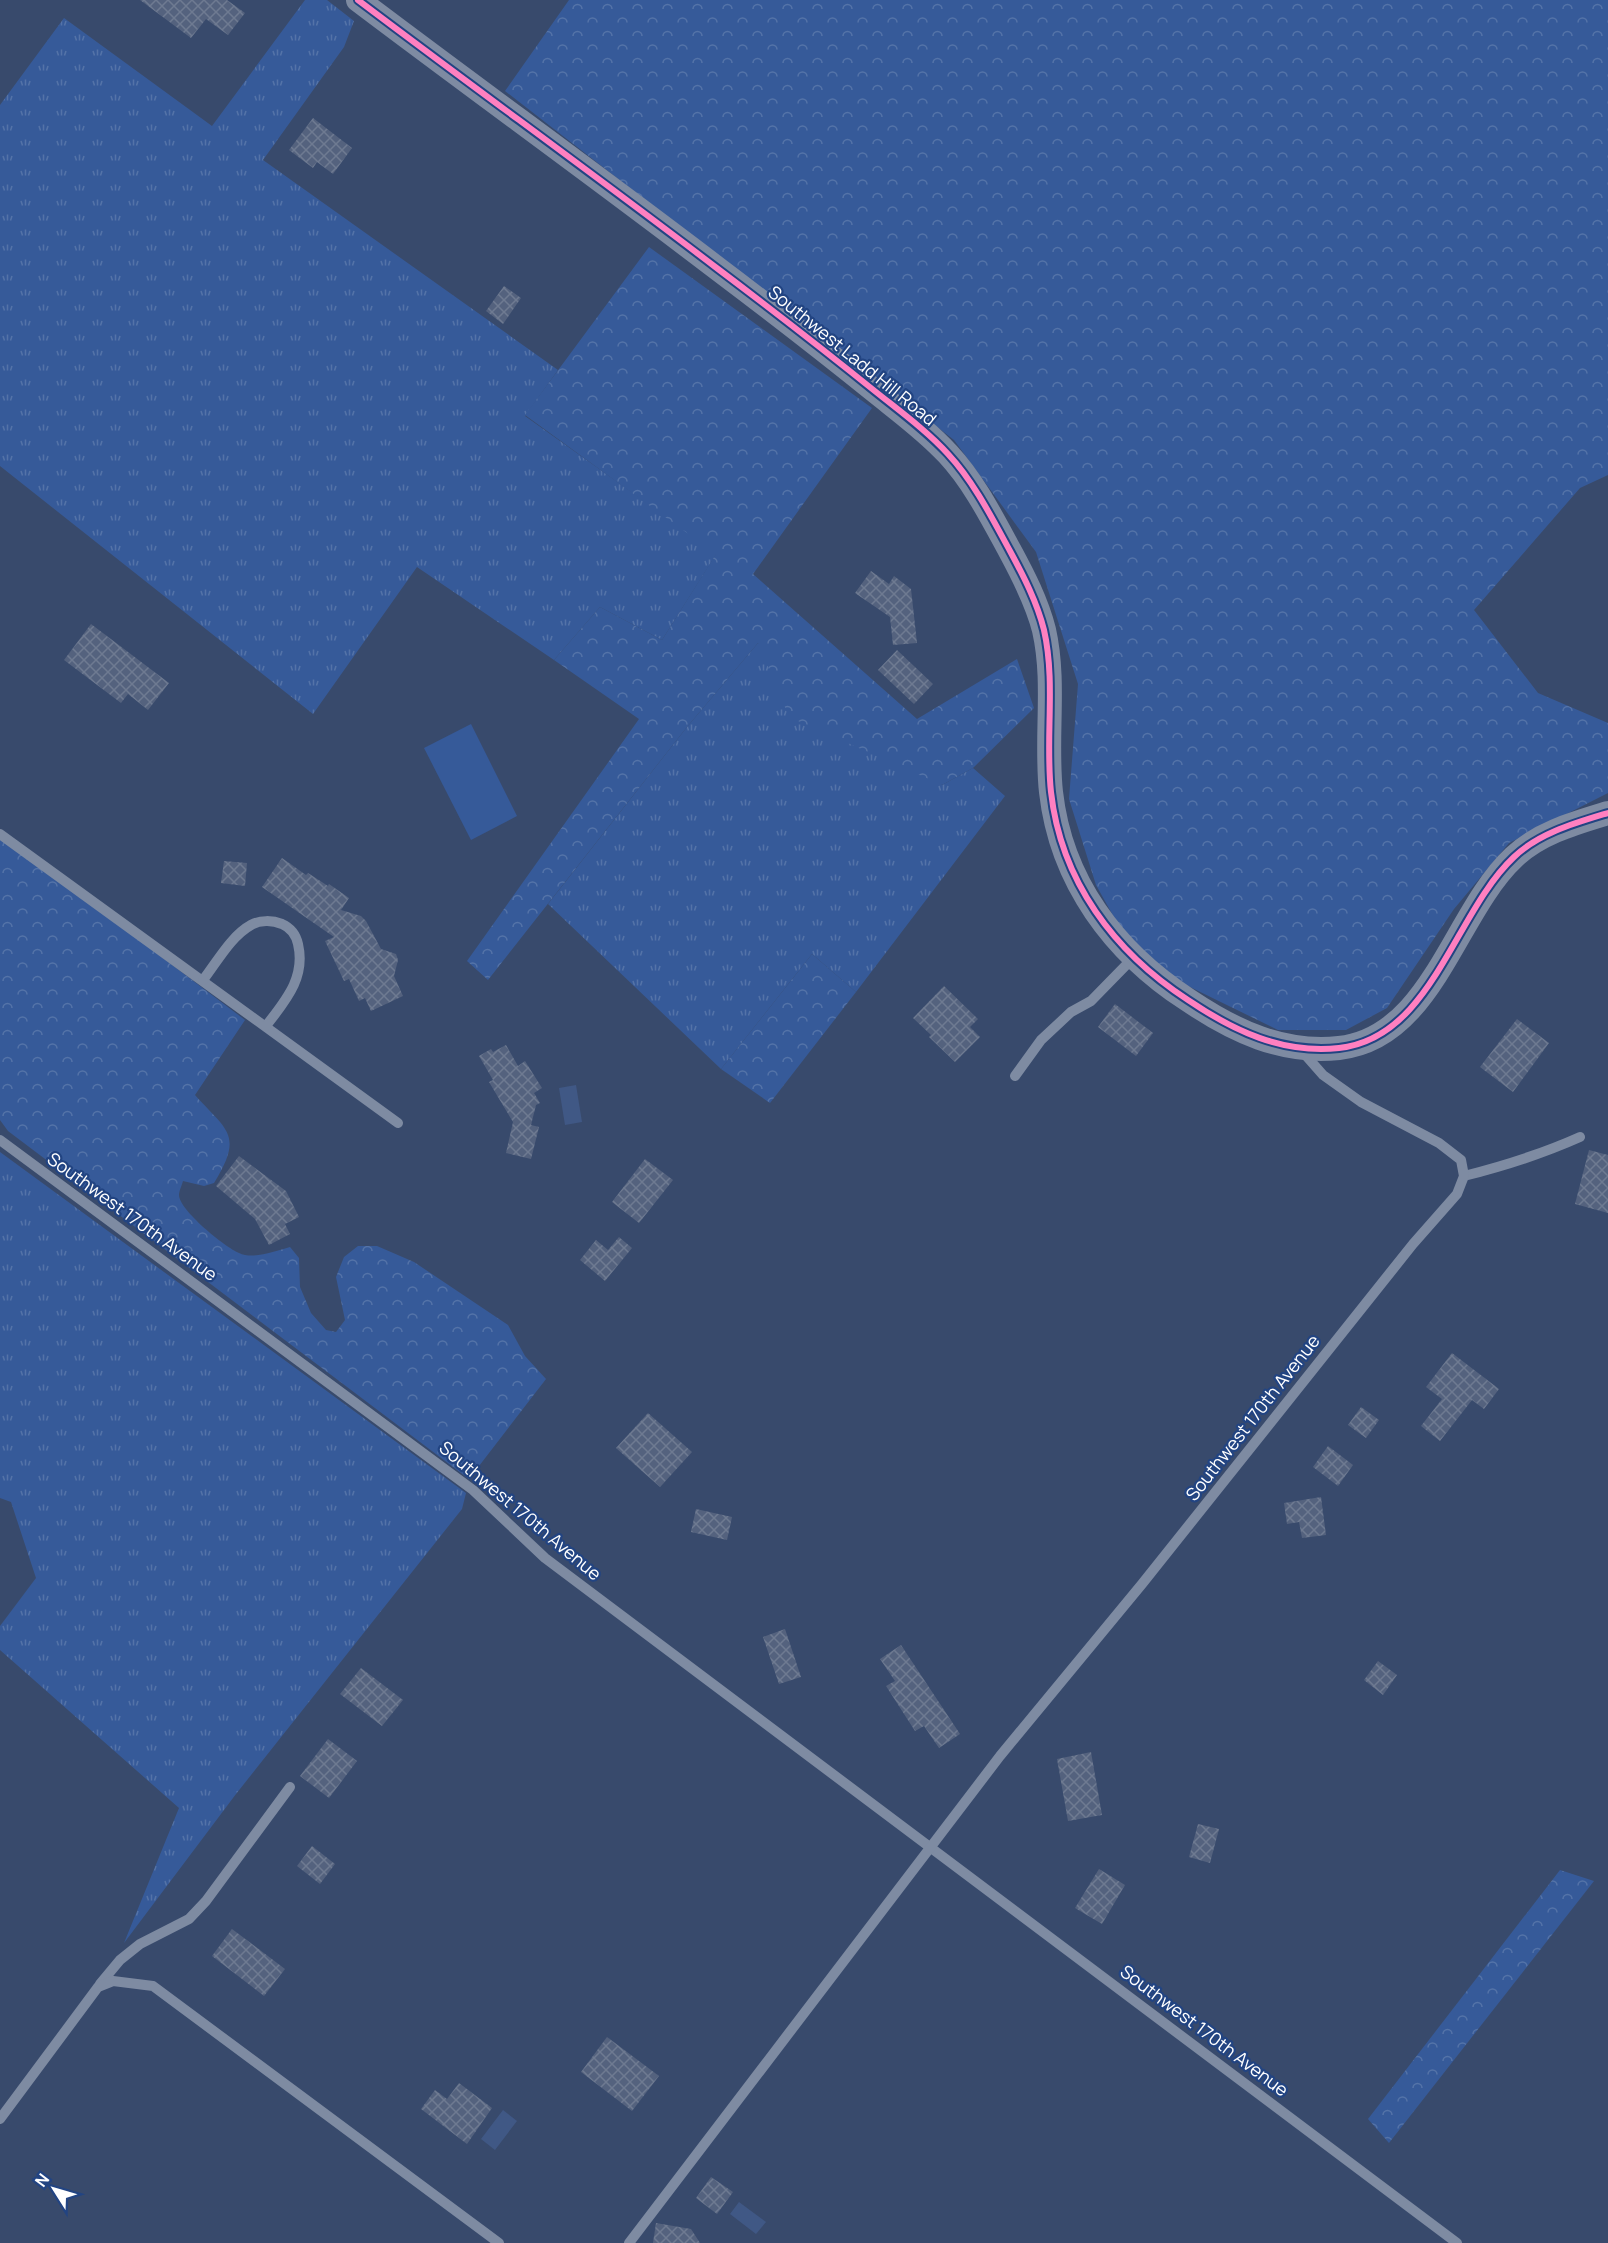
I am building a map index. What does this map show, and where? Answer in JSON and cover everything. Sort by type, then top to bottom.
[{"type":"street","name":"Southwest Ladd Hill Road","points":[[358,0],[800,332],[922,430],[947,453],[967,477],[1017,564],[1043,626],[1049,669],[1051,790],[1065,851],[1077,880],[1110,932],[1133,958],[1178,994],[1230,1026],[1273,1044],[1299,1048],[1354,1046],[1388,1030],[1408,1011],[1425,990],[1481,898],[1513,858],[1529,845],[1550,834],[1608,813]]},
{"type":"lane","points":[[0,834],[398,1122]]},
{"type":"lane","points":[[203,980],[241,932],[253,923],[270,921],[284,925],[296,936],[302,958],[296,981],[266,1026]]},
{"type":"lane","points":[[1015,1076],[1041,1040],[1071,1012],[1091,1001],[1133,958]]},
{"type":"lane","points":[[1299,1048],[1323,1075],[1361,1102],[1439,1143],[1461,1160],[1464,1176],[1502,1167],[1580,1137]]},
{"type":"lane","name":"Southwest 170th Avenue","points":[[0,1140],[473,1490],[545,1558],[1457,2243]]},
{"type":"lane","name":"Southwest 170th Avenue","points":[[931,1846],[1000,1755],[1142,1584],[1413,1244],[1458,1194],[1464,1176]]},
{"type":"lane","points":[[0,2120],[120,1960],[140,1944],[189,1919],[206,1901],[290,1787]]},
{"type":"lane","points":[[629,2243],[931,1846]]},
{"type":"lane","points":[[98,1987],[113,1981],[153,1986],[499,2243]]},
{"type":"green space","points":[[305,0],[327,0],[354,21],[344,47],[263,160],[558,370],[525,416],[717,553],[662,640],[600,607],[554,660],[417,567],[313,714],[0,466],[0,105],[64,18],[212,126]]},
{"type":"green space","points":[[569,0],[1608,0],[1608,475],[1580,488],[1474,610],[1538,693],[1608,723],[1608,793],[1509,843],[1454,909],[1387,1008],[1346,1030],[1278,1030],[1186,985],[1130,946],[1096,885],[1069,799],[1078,684],[1036,552],[954,440],[505,91]]},
{"type":"green space","points":[[649,247],[872,408],[753,574],[917,719],[1017,659],[1034,708],[973,768],[942,785],[789,717],[758,643],[687,727],[488,980],[467,961],[639,719],[554,660],[600,607],[662,640],[716,554],[525,415]]},
{"type":"green space","points":[[758,643],[942,785],[973,768],[1005,796],[856,992],[812,954],[721,1069],[548,904],[687,727]]},
{"type":"green space","points":[[471,724],[517,816],[471,840],[424,748]]},
{"type":"green space","points":[[0,835],[245,1020],[195,1095],[223,1126],[230,1143],[223,1167],[214,1183],[204,1186],[183,1181],[179,1195],[181,1202],[194,1218],[224,1244],[245,1255],[264,1254],[290,1247],[299,1258],[300,1287],[311,1313],[326,1330],[336,1332],[345,1320],[336,1277],[344,1257],[358,1246],[377,1246],[414,1262],[508,1325],[525,1356],[546,1379],[469,1479],[8,1131],[0,1120]]},
{"type":"green space","points":[[812,954],[856,992],[770,1103],[721,1069]]},
{"type":"green space","points":[[0,1152],[466,1493],[462,1509],[236,1794],[124,1943],[179,1808],[0,1650],[0,1626],[36,1578],[11,1502],[0,1498]]},
{"type":"green space","points":[[1560,1870],[1594,1881],[1389,2143],[1368,2119]]},
{"type":"shaded area","points":[[576,1085],[582,1122],[565,1125],[559,1088]]},
{"type":"shaded area","points":[[503,2110],[517,2121],[495,2150],[481,2139]]},
{"type":"shaded area","points":[[739,2202],[766,2222],[756,2234],[730,2214]]},
{"type":"building","points":[[140,0],[227,0],[245,13],[228,35],[206,19],[191,38]]},
{"type":"building","points":[[313,118],[352,148],[333,174],[317,162],[313,168],[289,150]]},
{"type":"building","points":[[504,286],[521,298],[503,324],[486,311]]},
{"type":"building","points":[[871,571],[889,584],[894,576],[911,589],[917,643],[893,645],[890,617],[855,593]]},
{"type":"building","points":[[91,624],[169,683],[148,710],[128,694],[121,703],[64,660]]},
{"type":"building","points":[[897,650],[933,684],[914,704],[878,670]]},
{"type":"building","points":[[282,858],[306,875],[308,873],[328,886],[329,884],[349,898],[341,910],[361,916],[381,949],[396,954],[398,960],[394,976],[403,996],[371,1011],[365,998],[359,1001],[349,979],[344,981],[325,941],[334,937],[262,887]]},
{"type":"building","points":[[224,861],[247,863],[245,886],[221,883]]},
{"type":"building","points":[[944,986],[978,1019],[970,1027],[980,1037],[955,1062],[913,1018]]},
{"type":"building","points":[[1115,1004],[1153,1033],[1136,1056],[1098,1027]]},
{"type":"building","points":[[1517,1019],[1549,1043],[1513,1092],[1480,1067]]},
{"type":"building","points":[[506,1045],[518,1066],[525,1061],[542,1088],[534,1093],[540,1103],[536,1105],[531,1125],[539,1127],[531,1159],[506,1153],[513,1122],[489,1082],[493,1080],[479,1056],[491,1049],[493,1052]]},
{"type":"building","points":[[1589,1150],[1608,1155],[1608,1213],[1575,1204]]},
{"type":"building","points":[[239,1156],[286,1191],[299,1217],[285,1224],[290,1234],[269,1245],[255,1219],[216,1186]]},
{"type":"building","points":[[645,1159],[673,1180],[639,1223],[612,1202]]},
{"type":"building","points":[[619,1237],[632,1248],[605,1281],[580,1260],[596,1240],[608,1250]]},
{"type":"building","points":[[1452,1353],[1499,1389],[1484,1409],[1472,1400],[1440,1441],[1421,1426],[1442,1399],[1426,1387]]},
{"type":"building","points":[[1361,1407],[1379,1420],[1366,1438],[1348,1425]]},
{"type":"building","points":[[648,1413],[692,1452],[660,1487],[616,1448]]},
{"type":"building","points":[[1328,1446],[1353,1465],[1338,1486],[1313,1467]]},
{"type":"building","points":[[1321,1497],[1326,1535],[1302,1538],[1299,1522],[1287,1524],[1284,1503]]},
{"type":"building","points":[[696,1509],[732,1517],[727,1540],[691,1532]]},
{"type":"building","points":[[785,1629],[801,1677],[779,1684],[763,1637]]},
{"type":"building","points":[[901,1645],[960,1734],[939,1748],[924,1726],[915,1731],[886,1686],[895,1681],[880,1659]]},
{"type":"building","points":[[1378,1661],[1397,1675],[1383,1695],[1364,1680]]},
{"type":"building","points":[[361,1668],[403,1700],[382,1726],[340,1694]]},
{"type":"building","points":[[328,1739],[357,1761],[329,1798],[300,1776]]},
{"type":"building","points":[[1091,1752],[1102,1815],[1068,1821],[1057,1759]]},
{"type":"building","points":[[1198,1824],[1219,1829],[1210,1863],[1189,1857]]},
{"type":"building","points":[[312,1846],[335,1864],[320,1884],[297,1866]]},
{"type":"building","points":[[1099,1869],[1125,1885],[1102,1924],[1075,1908]]},
{"type":"building","points":[[232,1929],[285,1969],[264,1996],[212,1956]]},
{"type":"building","points":[[607,2037],[659,2076],[632,2111],[581,2072]]},
{"type":"building","points":[[459,2083],[492,2108],[467,2144],[421,2109],[435,2090],[447,2099]]},
{"type":"building","points":[[711,2177],[733,2192],[717,2214],[696,2198]]},
{"type":"building","points":[[656,2223],[691,2229],[700,2243],[653,2243]]},
{"type":"cycle path","points":[[358,0],[797,330],[914,422],[957,465],[982,501],[1015,560],[1034,599],[1044,630],[1048,650],[1050,690],[1049,772],[1057,825],[1066,855],[1079,884],[1115,937],[1161,981],[1188,1000],[1241,1030],[1278,1044],[1318,1049],[1339,1048],[1371,1039],[1397,1022],[1419,998],[1439,970],[1474,909],[1493,881],[1514,857],[1546,835],[1608,813]]}]
